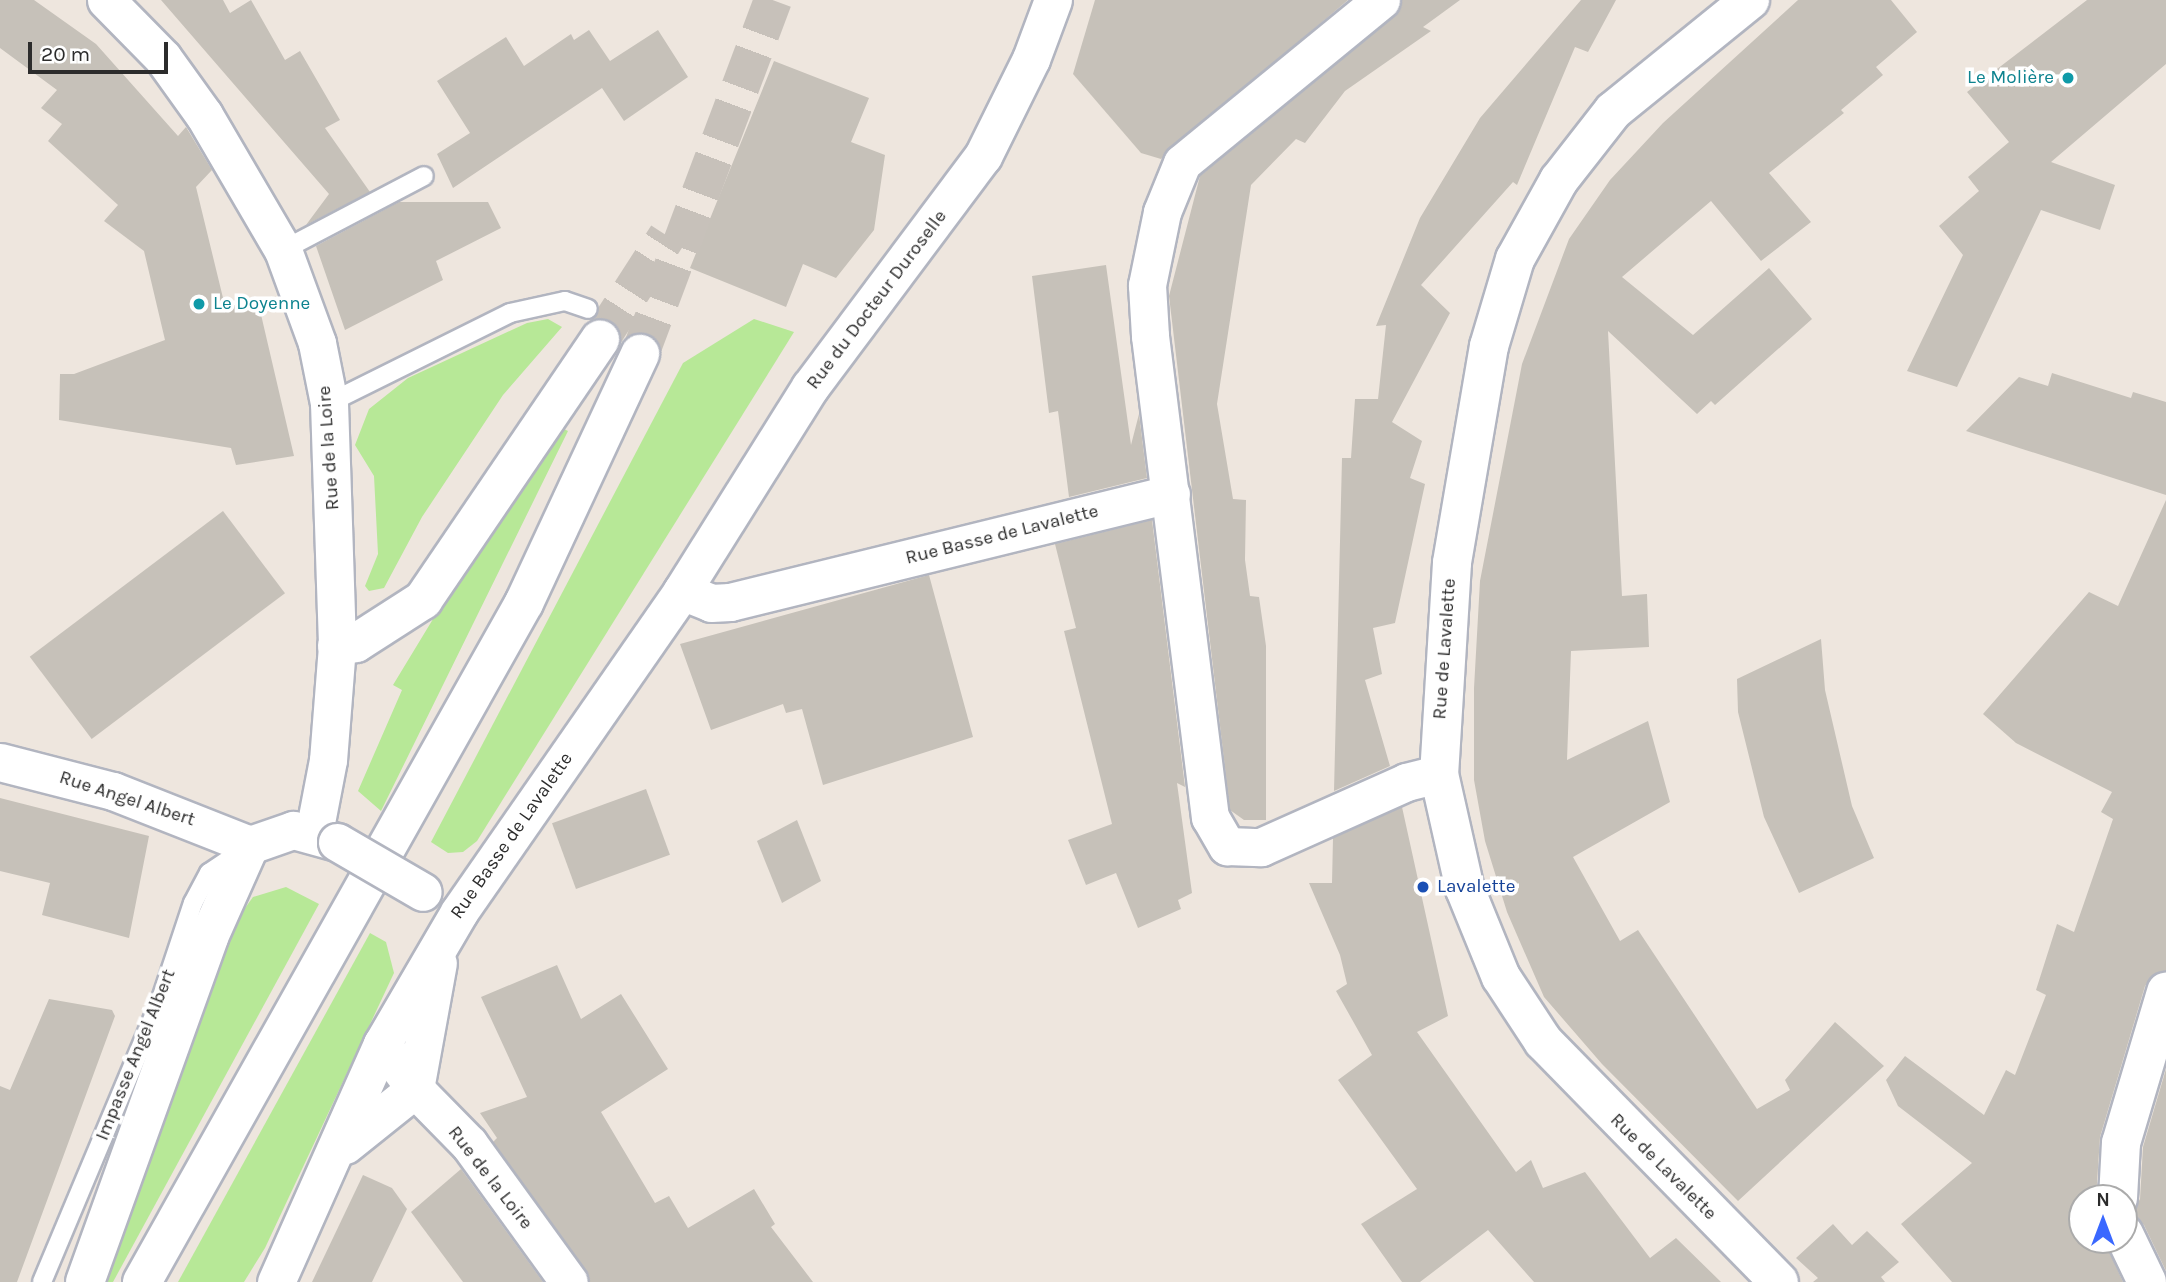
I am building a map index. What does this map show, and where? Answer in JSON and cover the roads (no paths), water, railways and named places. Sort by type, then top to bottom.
[{"type":"main road","name":"Rue de Lavalette","points":[[1749,0],[1613,111],[1559,180],[1515,259],[1489,346],[1452,563],[1439,703],[1439,774],[1465,889],[1501,976],[1543,1041],[1779,1282]]},
{"type":"main road","points":[[337,646],[356,643],[423,600],[594,325]]},
{"type":"main road","points":[[142,1282],[524,603],[640,354]]},
{"type":"main road","points":[[85,1282],[208,937],[250,845]]},
{"type":"main road","points":[[2119,1184],[2120,1143],[2166,992]]},
{"type":"main road","points":[[2134,1254],[2147,1282]]},
{"type":"street","name":"Rue de la Loire","points":[[106,0],[163,58],[204,115],[283,250],[317,343],[330,403],[337,646],[328,760],[326,837]]},
{"type":"street","name":"Rue du Docteur Duroselle","points":[[682,590],[810,387],[983,156],[1031,59],[1053,0]]},
{"type":"street","points":[[1381,0],[1182,163],[1162,212],[1147,285],[1210,817],[1227,846],[1261,847],[1406,782],[1439,774]]},
{"type":"street","name":"Rue Basse de Lavalette","points":[[276,1282],[338,1152],[382,1044],[458,912],[682,590],[711,603],[730,602],[1171,494]]},
{"type":"street","name":"Rue Angel Albert","points":[[0,762],[113,791],[250,845]]},
{"type":"street","points":[[250,845],[272,834],[326,837],[458,912]]},
{"type":"street","name":"Rue Basse de Lavalette","points":[[415,1089],[441,943]]},
{"type":"street","name":"Rue de la Loire","points":[[382,1044],[415,1089],[470,1144],[569,1282]]},
{"type":"street","points":[[338,1152],[415,1089]]},
{"type":"lane","points":[[283,250],[424,176]]},
{"type":"lane","points":[[330,403],[510,313],[565,301],[594,325]]},
{"type":"lane","name":"Impasse Angel Albert","points":[[42,1282],[161,999],[193,903],[209,873],[250,845]]},
{"type":"tunnel","points":[[640,354],[773,0]]},
{"type":"tunnel","points":[[600,340],[667,236]]},
{"type":"place","name":"Le Molière","points":[[2068,78]]},
{"type":"place","name":"Le Doyenne","points":[[199,304]]},
{"type":"place","name":"Lavalette","points":[[1423,887]]}]
